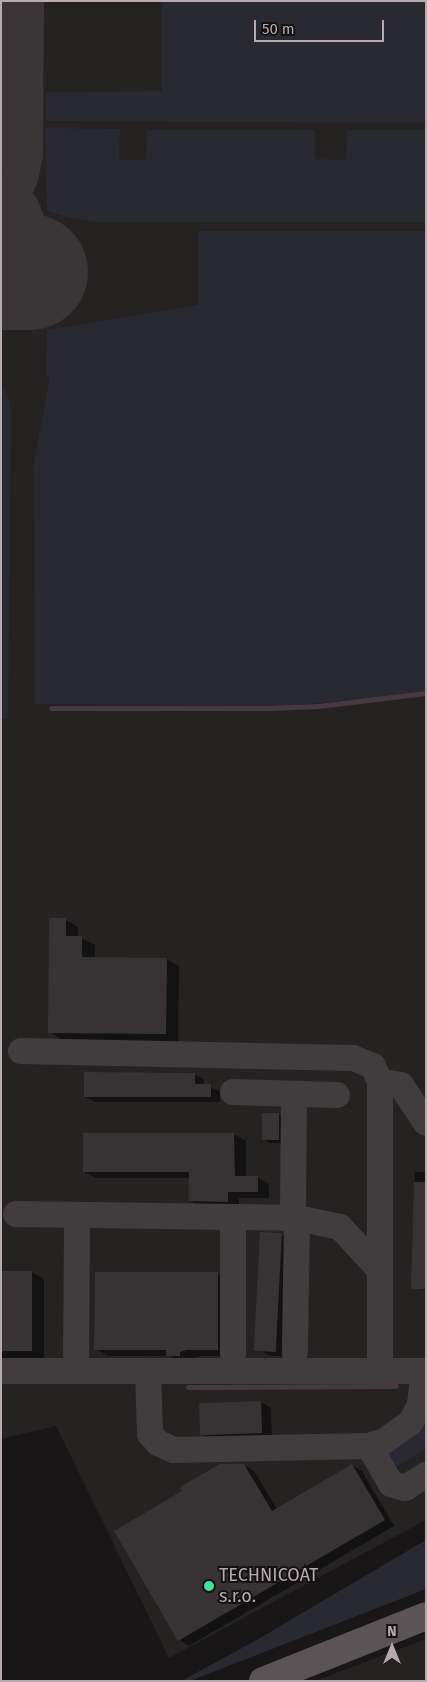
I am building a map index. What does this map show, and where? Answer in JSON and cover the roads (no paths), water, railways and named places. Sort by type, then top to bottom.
[{"type":"main road","points":[[263,1681],[426,1616]]},
{"type":"street","points":[[21,1051],[353,1058],[373,1066],[380,1081],[380,1372]]},
{"type":"street","points":[[380,1081],[401,1085],[426,1123]]},
{"type":"street","points":[[233,1092],[337,1096]]},
{"type":"street","points":[[294,1094],[293,1213],[297,1218],[295,1352]]},
{"type":"street","points":[[16,1214],[297,1218],[340,1227],[380,1270]]},
{"type":"street","points":[[76,1371],[77,1215]]},
{"type":"street","points":[[233,1217],[233,1353]]},
{"type":"street","points":[[1,1371],[148,1371],[380,1372],[425,1371],[423,1410],[398,1433],[369,1446],[174,1450],[158,1443],[150,1434],[148,1371]]},
{"type":"street","points":[[369,1446],[391,1484],[405,1488],[426,1474]]},
{"type":"waterway","points":[[51,708],[268,708],[318,706],[426,693]]},
{"type":"waterway","points":[[188,1387],[396,1386]]},
{"type":"place","name":"TECHNICOAT s.r.o.","points":[[209,1586]]}]
